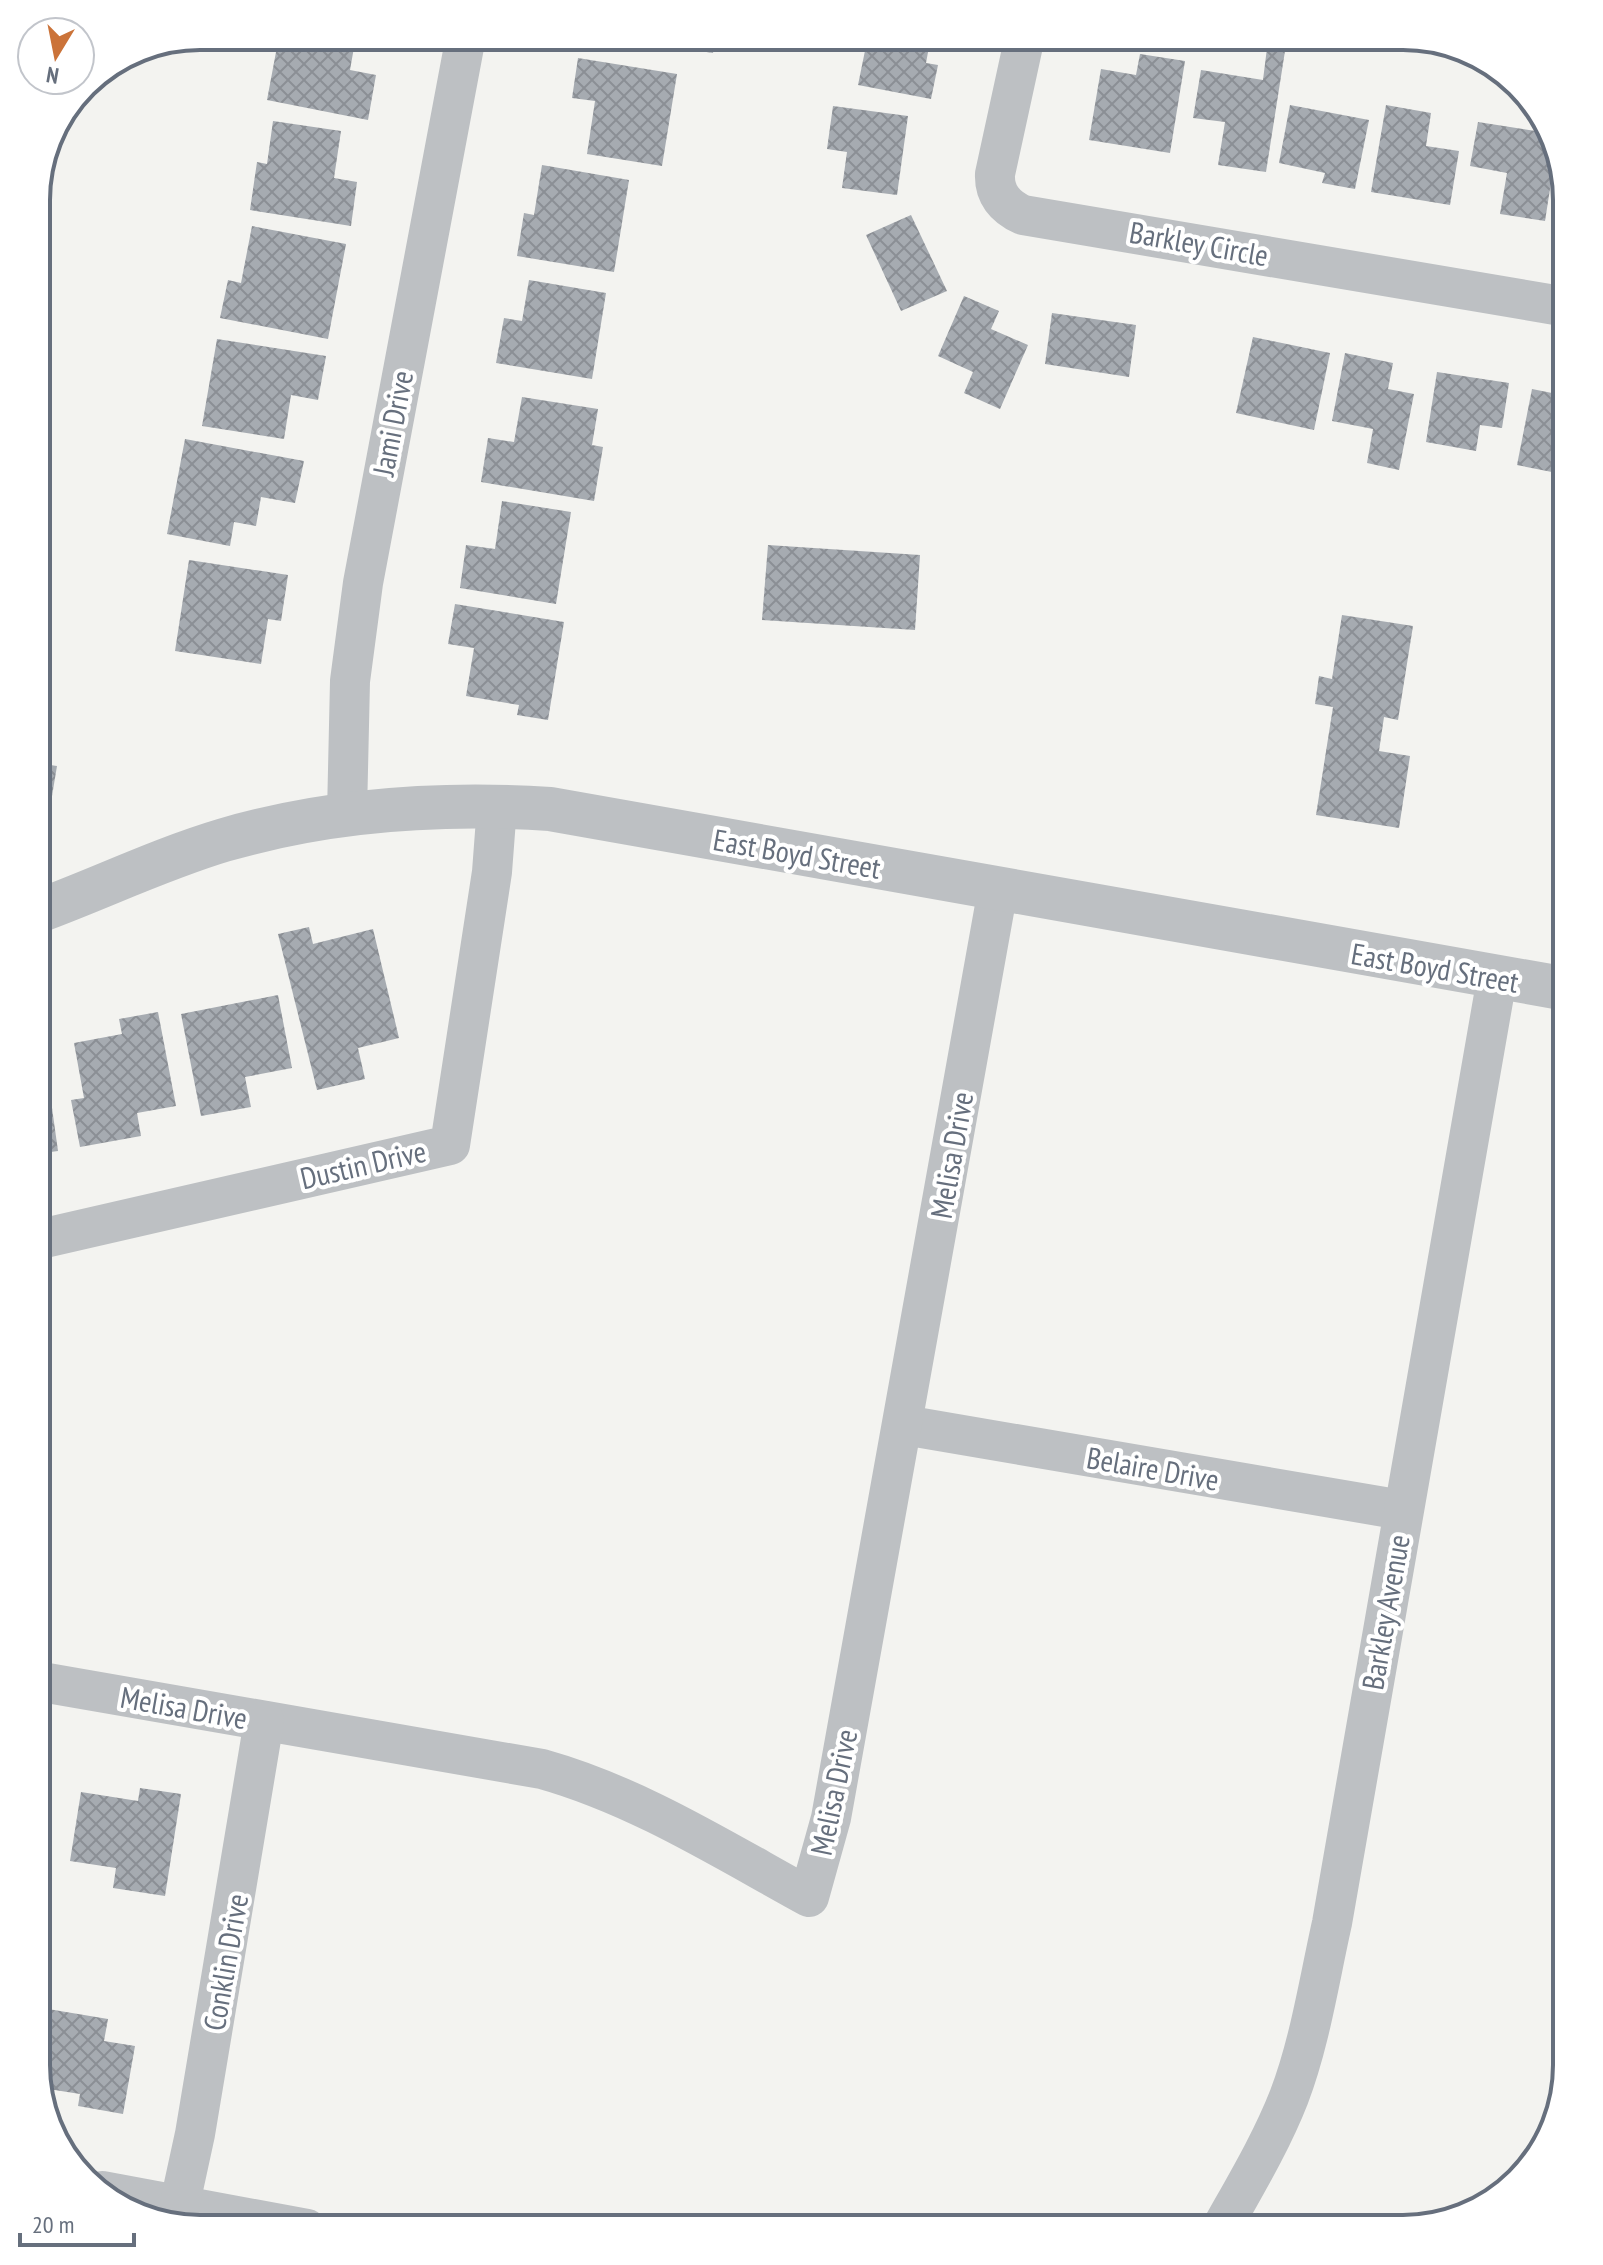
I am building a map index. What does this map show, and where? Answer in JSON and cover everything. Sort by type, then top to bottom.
[{"type":"street","name":"Jami Drive","points":[[347,814],[350,681],[363,583],[463,50]]},
{"type":"street","name":"Barkley Circle","points":[[1022,50],[995,174],[995,188],[1010,210],[1023,215],[1553,305]]},
{"type":"street","name":"East Boyd Street","points":[[50,906],[161,861],[290,823],[428,805],[497,806],[550,809],[1553,987]]},
{"type":"street","name":"Dustin Drive","points":[[50,1237],[450,1145],[492,872],[497,806]]},
{"type":"street","name":"Melisa Drive","points":[[50,1683],[410,1744],[579,1780],[660,1816],[809,1897],[831,1818],[998,889]]},
{"type":"street","name":"Barkley Avenue","points":[[1229,2215],[1265,2149],[1289,2096],[1311,2017],[1334,1908],[1497,978]]},
{"type":"street","name":"Belaire Drive","points":[[904,1425],[1402,1510]]},
{"type":"street","name":"Conklin Drive","points":[[180,2203],[195,2134],[264,1721]]},
{"type":"street","points":[[126,2195],[239,2215]]},
{"type":"building","points":[[276,50],[354,50],[350,70],[376,75],[368,120],[267,100]]},
{"type":"building","points":[[865,50],[928,50],[926,63],[938,65],[931,99],[858,85]]},
{"type":"building","points":[[1267,50],[1285,51],[1266,172],[1218,165],[1225,122],[1193,118],[1201,70],[1263,80]]},
{"type":"building","points":[[1140,54],[1185,61],[1170,153],[1089,140],[1101,69],[1136,75]]},
{"type":"building","points":[[578,58],[677,74],[662,166],[587,154],[595,101],[572,98]]},
{"type":"building","points":[[1290,105],[1369,120],[1355,189],[1322,183],[1325,173],[1279,163]]},
{"type":"building","points":[[1386,105],[1431,113],[1426,146],[1459,151],[1450,205],[1371,192]]},
{"type":"building","points":[[833,106],[908,116],[897,195],[842,188],[847,152],[827,149]]},
{"type":"building","points":[[273,121],[341,131],[334,178],[357,182],[351,226],[250,210],[257,162],[267,164]]},
{"type":"building","points":[[1478,122],[1536,131],[1552,179],[1545,221],[1500,214],[1507,173],[1470,166]]},
{"type":"building","points":[[542,165],[629,180],[614,272],[517,256],[524,213],[534,215]]},
{"type":"building","points":[[911,215],[947,291],[901,311],[866,235]]},
{"type":"building","points":[[252,226],[346,244],[328,339],[220,318],[228,280],[241,283]]},
{"type":"building","points":[[529,280],[606,293],[592,379],[496,363],[504,318],[522,321]]},
{"type":"building","points":[[964,296],[999,311],[991,329],[1028,345],[1000,409],[964,393],[973,372],[938,356]]},
{"type":"building","points":[[1052,313],[1136,325],[1129,377],[1045,364]]},
{"type":"building","points":[[1253,337],[1330,353],[1314,430],[1236,413]]},
{"type":"building","points":[[217,339],[326,356],[318,400],[291,395],[284,439],[202,426]]},
{"type":"building","points":[[1345,353],[1393,363],[1388,389],[1414,394],[1399,470],[1367,463],[1373,429],[1332,421]]},
{"type":"building","points":[[1437,372],[1509,383],[1502,428],[1480,425],[1476,451],[1426,442]]},
{"type":"building","points":[[1532,389],[1553,393],[1553,472],[1517,465]]},
{"type":"building","points":[[522,397],[598,409],[592,445],[603,447],[594,501],[481,482],[488,438],[514,442]]},
{"type":"building","points":[[185,439],[304,461],[295,503],[261,497],[256,526],[234,522],[230,546],[167,534]]},
{"type":"building","points":[[502,501],[571,512],[556,604],[460,588],[466,545],[495,549]]},
{"type":"building","points":[[768,545],[920,555],[915,630],[762,620]]},
{"type":"building","points":[[189,560],[288,575],[281,621],[268,619],[261,664],[175,651]]},
{"type":"building","points":[[455,604],[564,622],[548,720],[517,715],[519,705],[466,696],[474,648],[448,644]]},
{"type":"building","points":[[1342,615],[1413,626],[1398,720],[1384,717],[1379,751],[1410,756],[1399,828],[1316,815],[1333,707],[1315,704],[1319,676],[1332,679]]},
{"type":"building","points":[[50,765],[57,766],[50,808]]},
{"type":"building","points":[[309,927],[313,944],[373,929],[399,1038],[358,1048],[365,1079],[317,1090],[278,934]]},
{"type":"building","points":[[278,995],[292,1068],[245,1077],[251,1107],[201,1116],[181,1014]]},
{"type":"building","points":[[158,1012],[176,1106],[137,1113],[141,1136],[80,1147],[71,1100],[84,1098],[74,1043],[122,1034],[119,1019]]},
{"type":"building","points":[[50,1093],[58,1151],[50,1152]]},
{"type":"building","points":[[140,1788],[181,1794],[165,1896],[113,1888],[116,1868],[70,1861],[81,1792],[138,1801]]},
{"type":"building","points":[[50,2009],[108,2019],[104,2041],[135,2046],[123,2114],[78,2106],[80,2094],[52,2090]]}]
